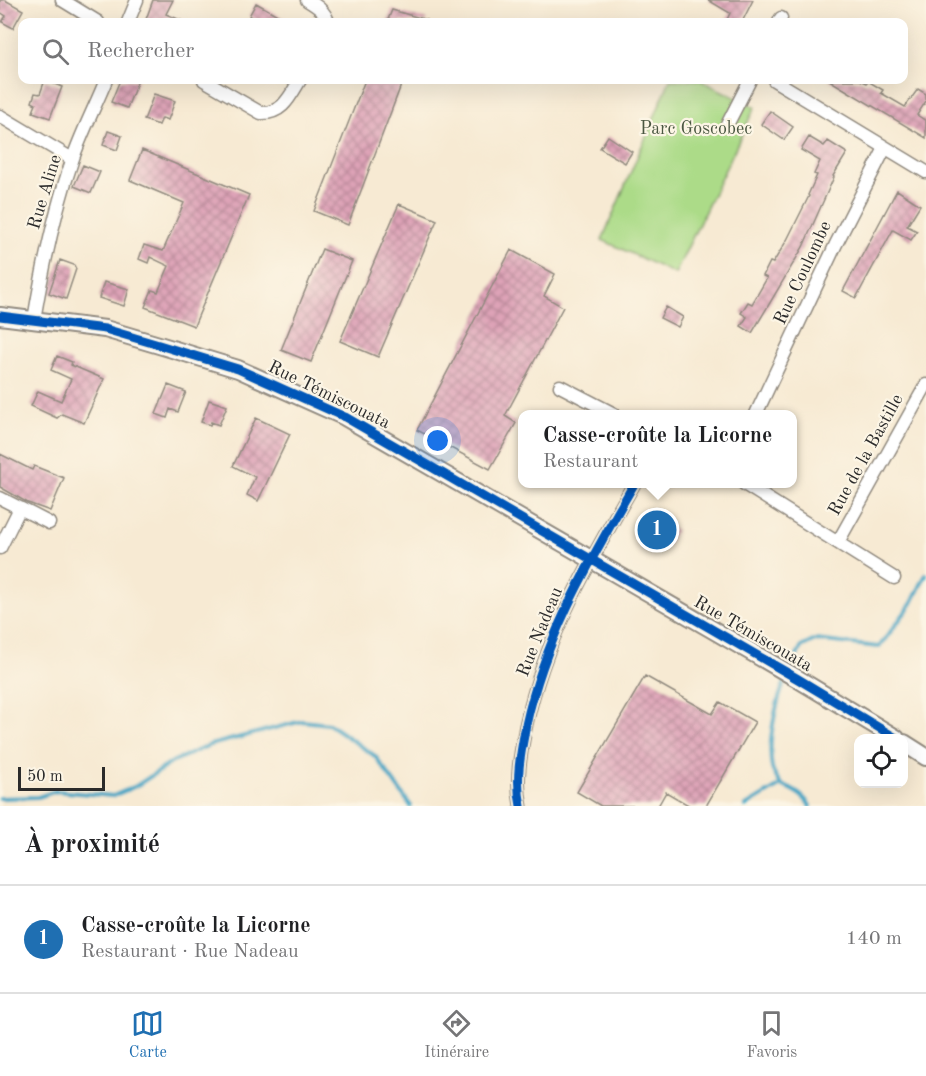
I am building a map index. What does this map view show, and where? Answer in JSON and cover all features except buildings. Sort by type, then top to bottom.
[{"type":"main road","name":"Rue Témiscouata","points":[[0,316],[105,329],[237,369],[345,417],[889,734]]},
{"type":"main road","points":[[908,746],[926,757]]},
{"type":"street","points":[[62,0],[91,18]]},
{"type":"street","points":[[130,18],[137,0]]},
{"type":"street","points":[[307,0],[327,18]]},
{"type":"street","name":"Rue Aline","points":[[34,320],[43,263],[72,159],[104,84]]},
{"type":"street","points":[[211,84],[261,113],[271,113],[290,98],[298,84]]},
{"type":"street","points":[[726,125],[748,84]]},
{"type":"street","points":[[781,84],[926,172]]},
{"type":"street","points":[[0,116],[72,159]]},
{"type":"street","name":"Rue Coulombe","points":[[758,410],[836,244],[885,148]]},
{"type":"street","name":"Rue de la Bastille","points":[[838,542],[926,385]]},
{"type":"street","points":[[560,386],[606,410]]},
{"type":"street","name":"Rue Nadeau","points":[[520,806],[519,761],[530,705],[550,643],[569,601],[631,488]]},
{"type":"street","points":[[752,488],[894,578]]},
{"type":"street","points":[[0,498],[50,523]]},
{"type":"street","points":[[0,549],[20,508]]},
{"type":"green space","name":"Parc Goscobec","points":[[668,84],[708,84],[755,107],[675,274],[602,240]]},
{"type":"waterway","points":[[791,669],[801,647],[815,640],[879,647],[912,603],[926,574]]},
{"type":"waterway","points":[[781,785],[772,768],[771,747],[776,710],[786,679]]},
{"type":"waterway","points":[[0,798],[38,797],[56,791],[113,796],[136,786],[174,761],[210,745],[302,721],[329,724],[375,756],[411,806]]},
{"type":"waterway","points":[[781,785],[797,793],[810,806]]},
{"type":"waterway","points":[[746,806],[781,785]]},
{"type":"cycle path","points":[[0,316],[105,329],[238,369],[345,417],[889,734]]},
{"type":"cycle path","points":[[521,806],[519,765],[522,745],[545,660],[585,571],[632,488]]},
{"type":"place","name":"Casse-croûte la Licorne","points":[[657,530]]}]
